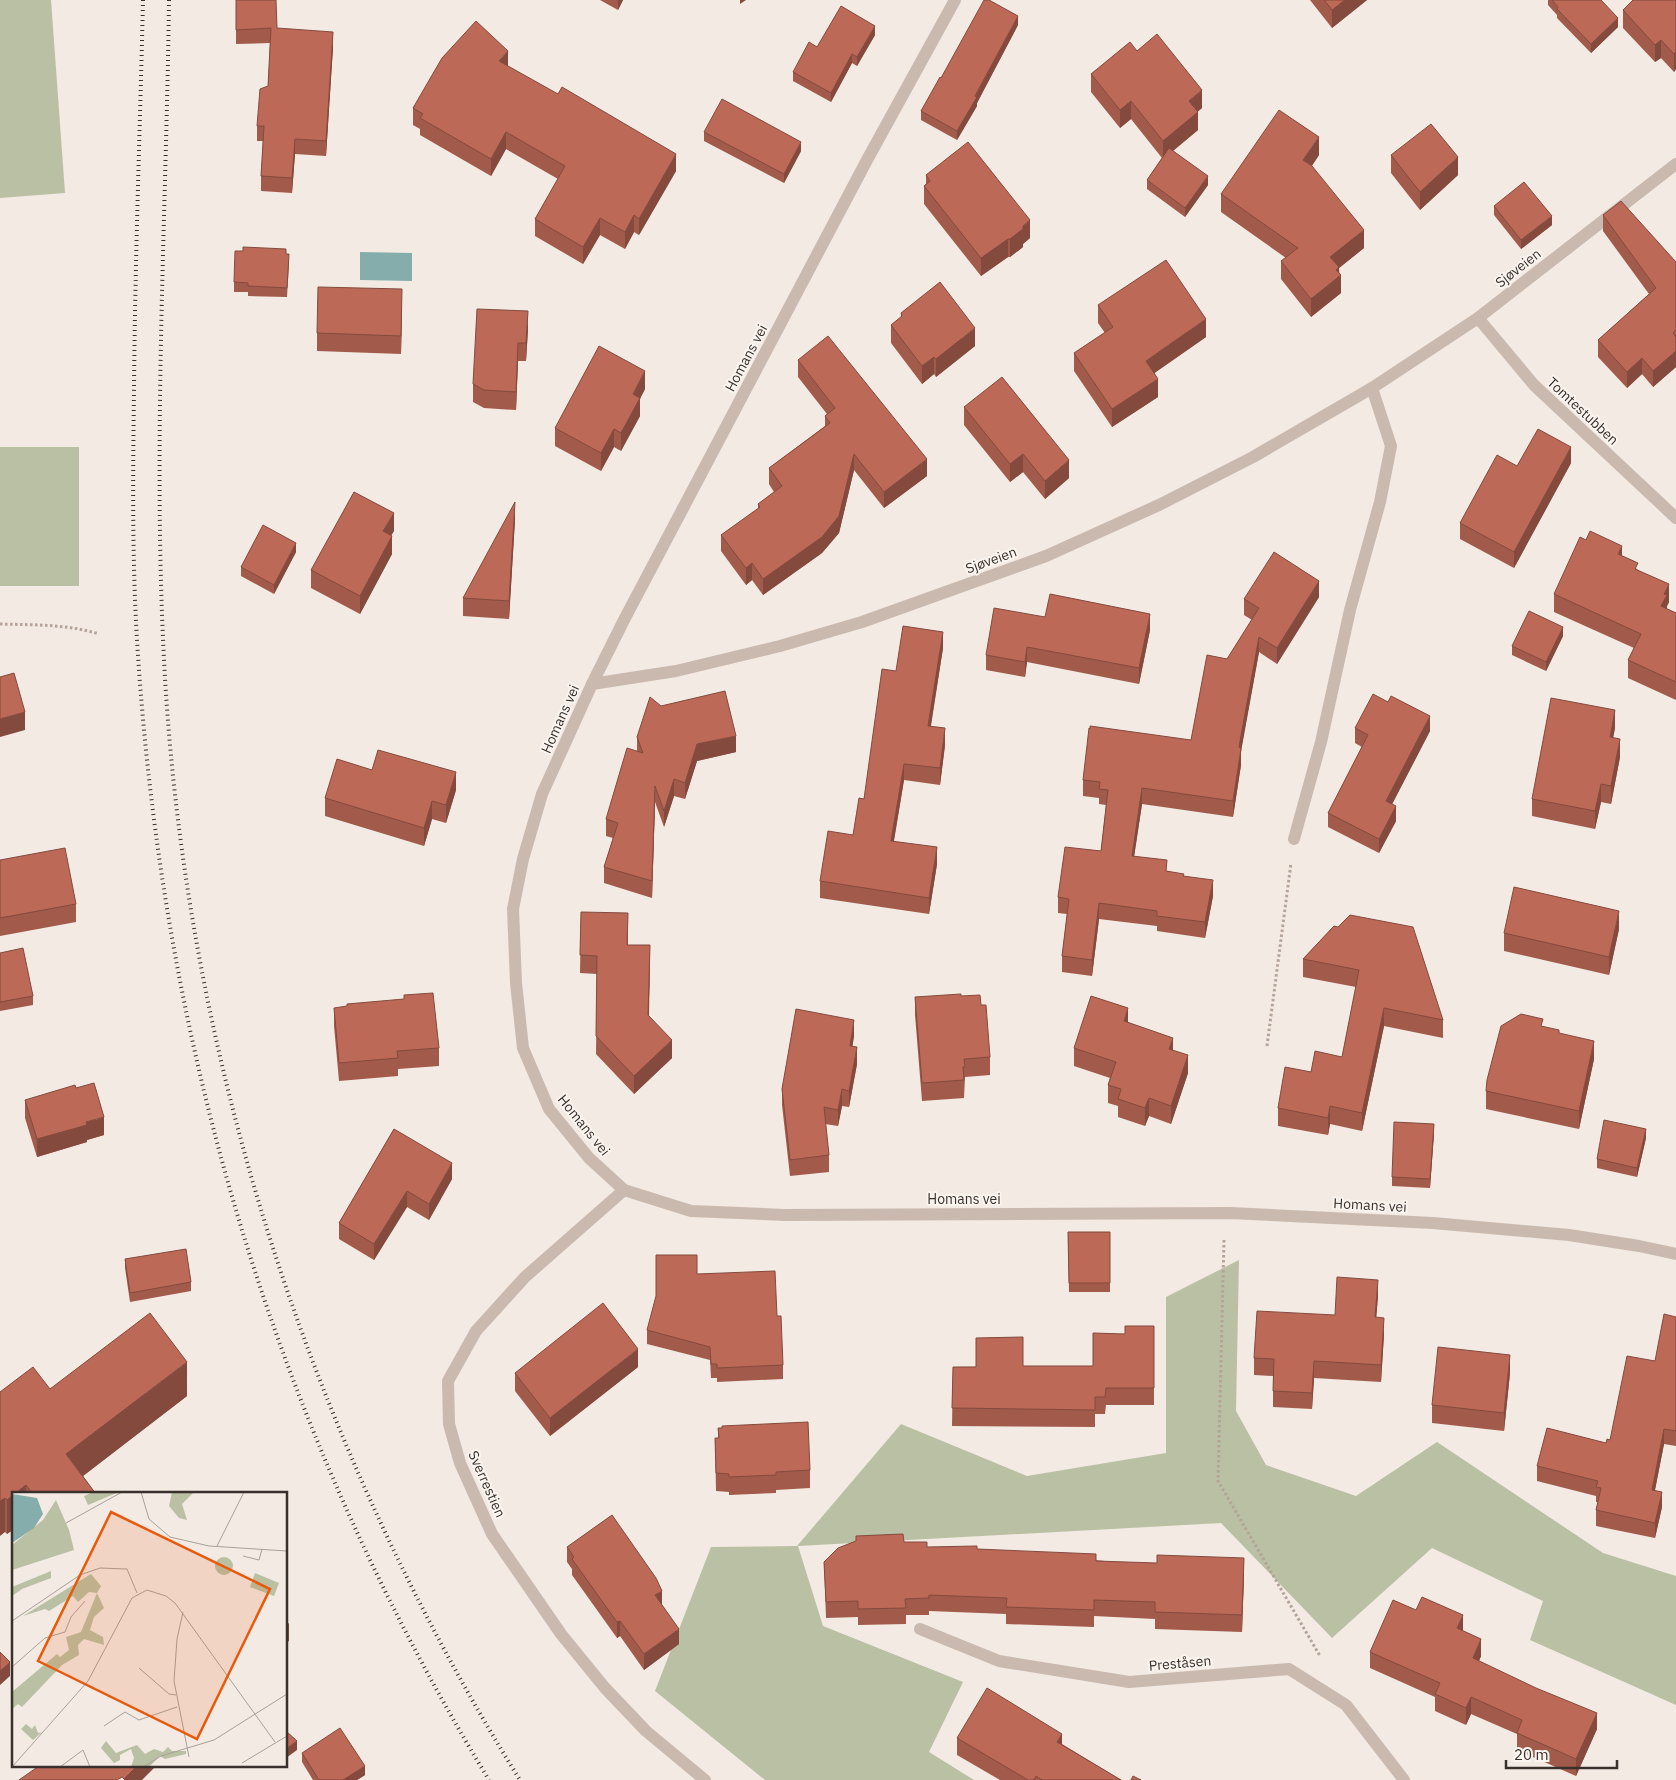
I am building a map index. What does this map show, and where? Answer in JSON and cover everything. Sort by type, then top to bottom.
[{"type":"street","name":"Homans vei","points":[[955,0],[867,160],[592,684],[542,794],[523,858],[513,910],[516,983],[523,1048],[549,1108],[589,1158],[624,1190],[691,1211],[785,1215],[1231,1213],[1433,1223],[1569,1235],[1676,1254]]},
{"type":"street","name":"Sjøveien","points":[[592,684],[676,671],[780,646],[862,622],[1046,556],[1159,505],[1253,457],[1372,388],[1478,318],[1676,164]]},
{"type":"street","name":"Tomtestubben","points":[[1478,318],[1534,385],[1676,518]]},
{"type":"street","points":[[1294,839],[1321,742],[1350,610],[1380,502],[1391,446],[1372,388]]},
{"type":"street","name":"Sverrestien","points":[[624,1190],[525,1277],[476,1331],[448,1381],[450,1424],[460,1463],[492,1534],[561,1634],[605,1688],[646,1731],[705,1780]]},
{"type":"street","name":"Preståsen","points":[[920,1630],[998,1661],[1129,1682],[1289,1669],[1346,1705],[1404,1780]]},
{"type":"path","points":[[0,624],[64,626],[99,634]]},
{"type":"path","points":[[1267,1046],[1294,839]]},
{"type":"path","points":[[1224,1236],[1218,1481],[1323,1662]]},
{"type":"green space","points":[[0,0],[51,0],[65,193],[0,198]]},
{"type":"green space","points":[[0,447],[79,447],[79,586],[0,586]]},
{"type":"green space","points":[[1239,1260],[1236,1411],[1266,1465],[1356,1496],[1437,1442],[1603,1553],[1676,1576],[1676,1705],[1530,1640],[1543,1601],[1432,1548],[1332,1638],[1221,1523],[798,1546],[823,1626],[963,1682],[929,1752],[974,1780],[765,1780],[655,1691],[711,1547],[797,1546],[901,1424],[1027,1476],[1166,1453],[1166,1297]]},
{"type":"water","points":[[360,252],[412,253],[412,281],[360,280]]},
{"type":"building","points":[[236,0],[276,0],[277,28],[333,32],[326,141],[295,139],[292,178],[261,176],[264,126],[257,126],[260,89],[268,86],[271,28],[236,30]]},
{"type":"building","points":[[984,0],[989,0],[1018,16],[975,96],[977,97],[957,131],[921,111]]},
{"type":"building","points":[[1324,0],[1345,0],[1332,10]]},
{"type":"building","points":[[1552,0],[1601,0],[1618,18],[1591,44],[1557,9],[1558,7]]},
{"type":"building","points":[[1633,0],[1676,0],[1676,51],[1674,54],[1661,40],[1655,45],[1623,10]]},
{"type":"building","points":[[841,6],[875,26],[857,57],[852,54],[831,93],[793,72],[809,42],[817,47]]},
{"type":"building","points":[[476,21],[508,51],[499,61],[558,94],[562,87],[676,154],[639,219],[634,215],[625,232],[600,218],[583,247],[535,219],[565,166],[506,132],[491,159],[420,118],[423,114],[413,108],[442,58]]},
{"type":"building","points":[[1157,34],[1202,90],[1189,101],[1198,112],[1163,141],[1131,101],[1120,110],[1091,74],[1130,42],[1137,51]]},
{"type":"building","points":[[722,99],[801,142],[784,174],[704,132]]},
{"type":"building","points":[[1279,110],[1319,137],[1303,160],[1312,166],[1364,230],[1330,257],[1339,267],[1336,270],[1341,275],[1311,299],[1281,261],[1298,248],[1221,194]]},
{"type":"building","points":[[1431,124],[1458,157],[1420,192],[1391,155]]},
{"type":"building","points":[[968,142],[1030,220],[1023,226],[1023,229],[981,258],[924,186],[930,181],[926,175]]},
{"type":"building","points":[[1169,148],[1208,176],[1185,208],[1147,180]]},
{"type":"building","points":[[1524,182],[1552,216],[1521,240],[1494,206]]},
{"type":"building","points":[[1621,201],[1676,262],[1676,330],[1673,333],[1676,337],[1676,351],[1653,371],[1642,358],[1627,372],[1598,340],[1656,288],[1603,215]]},
{"type":"building","points":[[243,247],[286,249],[286,254],[289,254],[287,288],[248,286],[248,283],[234,282],[235,251],[243,251]]},
{"type":"building","points":[[1166,260],[1206,319],[1146,361],[1158,379],[1112,409],[1074,353],[1113,327],[1098,305]]},
{"type":"building","points":[[940,282],[975,328],[936,359],[934,357],[922,366],[891,325],[902,316],[901,313]]},
{"type":"building","points":[[318,287],[402,289],[401,336],[317,333]]},
{"type":"building","points":[[477,309],[528,311],[526,343],[518,343],[516,392],[484,390],[473,384]]},
{"type":"building","points":[[828,336],[927,459],[884,492],[854,454],[839,516],[822,537],[763,579],[752,563],[746,568],[721,535],[760,507],[758,504],[782,486],[769,468],[830,423],[825,416],[835,408],[798,360]]},
{"type":"building","points":[[599,346],[645,371],[633,394],[640,398],[621,433],[614,429],[601,453],[555,428]]},
{"type":"building","points":[[1002,377],[1069,460],[1045,481],[1023,454],[1010,464],[964,407]]},
{"type":"building","points":[[1538,429],[1571,447],[1514,552],[1460,523],[1497,455],[1517,466]]},
{"type":"building","points":[[354,492],[394,513],[383,531],[392,536],[360,596],[311,570]]},
{"type":"building","points":[[515,502],[509,601],[463,598]]},
{"type":"building","points":[[263,525],[296,543],[274,585],[241,567]]},
{"type":"building","points":[[1590,531],[1622,546],[1618,554],[1638,563],[1635,569],[1669,584],[1664,594],[1667,595],[1661,606],[1676,613],[1676,682],[1628,660],[1641,634],[1554,594],[1580,537],[1586,540]]},
{"type":"building","points":[[1274,552],[1319,581],[1277,648],[1259,637],[1239,747],[1241,749],[1233,801],[1142,788],[1132,856],[1167,860],[1166,871],[1184,874],[1183,876],[1213,880],[1205,922],[1157,916],[1157,911],[1099,903],[1092,960],[1062,956],[1069,899],[1058,897],[1065,847],[1101,851],[1108,790],[1099,789],[1100,782],[1083,780],[1090,726],[1191,740],[1207,655],[1227,659],[1259,608],[1244,599]]},
{"type":"building","points":[[1050,594],[1150,614],[1139,668],[1027,647],[1025,662],[986,655],[994,608],[1045,617]]},
{"type":"building","points":[[1529,611],[1563,627],[1546,662],[1512,646]]},
{"type":"building","points":[[903,626],[943,632],[928,726],[945,728],[940,768],[904,764],[891,841],[937,847],[929,898],[820,881],[828,831],[853,835],[859,798],[864,799],[882,669],[896,671]]},
{"type":"building","points":[[14,673],[25,712],[0,719],[0,677]]},
{"type":"building","points":[[725,691],[736,736],[697,744],[685,783],[674,779],[664,811],[655,786],[652,881],[604,867],[618,823],[606,819],[627,748],[643,753],[637,737],[650,697],[661,706]]},
{"type":"building","points":[[1373,694],[1388,702],[1391,696],[1430,716],[1386,801],[1396,806],[1379,839],[1328,813],[1368,735],[1355,728]]},
{"type":"building","points":[[1551,698],[1615,710],[1610,737],[1620,739],[1611,786],[1601,784],[1595,811],[1532,799]]},
{"type":"building","points":[[378,750],[456,772],[446,805],[432,801],[424,828],[325,798],[337,759],[372,770]]},
{"type":"building","points":[[65,848],[76,904],[0,918],[0,860]]},
{"type":"building","points":[[1514,887],[1619,911],[1609,957],[1504,933]]},
{"type":"building","points":[[581,912],[628,913],[627,945],[650,945],[648,1015],[672,1040],[634,1076],[596,1036],[597,956],[580,955]]},
{"type":"building","points":[[1350,915],[1413,927],[1443,1020],[1384,1008],[1362,1113],[1330,1106],[1328,1118],[1278,1108],[1285,1067],[1311,1072],[1315,1051],[1342,1057],[1359,970],[1303,959],[1334,926],[1338,927]]},
{"type":"building","points":[[23,948],[33,996],[0,1002],[0,953]]},
{"type":"building","points":[[433,993],[439,1048],[397,1051],[398,1058],[339,1063],[334,1008],[347,1006],[347,1004],[404,999],[404,995]]},
{"type":"building","points":[[961,994],[961,996],[980,995],[981,1005],[986,1005],[990,1057],[964,1059],[964,1080],[922,1083],[915,997]]},
{"type":"building","points":[[1091,996],[1128,1008],[1124,1021],[1173,1038],[1169,1049],[1188,1055],[1171,1106],[1149,1098],[1145,1108],[1118,1099],[1121,1089],[1108,1085],[1116,1062],[1074,1048]]},
{"type":"building","points":[[796,1009],[854,1020],[850,1046],[857,1047],[849,1091],[842,1089],[838,1110],[824,1107],[829,1155],[790,1160],[782,1089]]},
{"type":"building","points":[[1521,1014],[1543,1019],[1541,1026],[1559,1030],[1559,1033],[1594,1041],[1579,1111],[1486,1091],[1501,1026]]},
{"type":"building","points":[[94,1083],[104,1117],[86,1122],[87,1125],[37,1139],[25,1100],[75,1085],[76,1088]]},
{"type":"building","points":[[1604,1120],[1646,1129],[1637,1168],[1597,1159]]},
{"type":"building","points":[[1394,1122],[1434,1124],[1430,1179],[1392,1177]]},
{"type":"building","points":[[394,1129],[452,1163],[429,1204],[407,1191],[374,1244],[339,1223]]},
{"type":"building","points":[[1068,1232],[1110,1232],[1110,1283],[1069,1283]]},
{"type":"building","points":[[186,1249],[191,1282],[130,1293],[125,1259]]},
{"type":"building","points":[[656,1255],[697,1255],[697,1274],[775,1271],[777,1316],[781,1316],[783,1365],[717,1368],[717,1364],[711,1364],[710,1347],[647,1330],[656,1296]]},
{"type":"building","points":[[1337,1277],[1378,1280],[1375,1317],[1384,1318],[1381,1365],[1314,1361],[1312,1393],[1273,1391],[1274,1359],[1254,1358],[1257,1311],[1335,1315]]},
{"type":"building","points":[[603,1303],[638,1349],[550,1418],[515,1373]]},
{"type":"building","points":[[150,1313],[187,1362],[66,1454],[94,1492],[31,1492],[26,1485],[17,1492],[12,1492],[12,1496],[7,1500],[5,1498],[0,1501],[0,1392],[33,1367],[50,1389]]},
{"type":"building","points":[[1664,1314],[1676,1317],[1676,1431],[1664,1429],[1652,1490],[1662,1492],[1655,1523],[1596,1510],[1601,1488],[1596,1487],[1598,1481],[1537,1466],[1547,1428],[1606,1443],[1607,1439],[1610,1440],[1627,1356],[1655,1361]]},
{"type":"building","points":[[1125,1326],[1154,1326],[1154,1388],[1106,1388],[1105,1397],[1095,1397],[1095,1410],[952,1408],[953,1367],[976,1367],[976,1338],[1023,1337],[1023,1366],[1093,1366],[1093,1333],[1125,1334]]},
{"type":"building","points":[[1438,1347],[1510,1355],[1504,1413],[1432,1405]]},
{"type":"building","points":[[808,1422],[810,1470],[776,1472],[776,1475],[729,1477],[729,1474],[716,1473],[715,1438],[719,1438],[718,1428],[722,1428],[722,1426]]},
{"type":"building","points":[[612,1515],[656,1578],[662,1591],[655,1595],[679,1629],[644,1654],[620,1621],[617,1622],[572,1559],[574,1557],[567,1547]]},
{"type":"building","points":[[903,1534],[904,1542],[927,1542],[927,1547],[977,1546],[977,1549],[1096,1554],[1096,1561],[1157,1563],[1157,1555],[1244,1558],[1242,1615],[1155,1612],[1155,1602],[1094,1600],[1094,1610],[1006,1607],[1007,1598],[929,1595],[929,1598],[905,1599],[906,1608],[858,1609],[858,1601],[826,1602],[824,1562],[838,1548],[856,1541],[856,1536]]},
{"type":"building","points":[[1422,1597],[1463,1615],[1457,1628],[1481,1639],[1473,1658],[1536,1688],[1597,1713],[1576,1759],[1517,1733],[1522,1720],[1471,1697],[1466,1708],[1435,1694],[1440,1683],[1370,1652],[1393,1600],[1416,1610]]},
{"type":"building","points":[[0,1652],[10,1662],[0,1671]]},
{"type":"building","points":[[987,1688],[1062,1734],[1057,1742],[1121,1780],[1042,1780],[1036,1776],[1034,1780],[1028,1780],[957,1738]]},
{"type":"building","points":[[340,1728],[365,1766],[343,1780],[319,1780],[302,1753]]},
{"type":"building","points":[[288,1733],[297,1741],[288,1748]]},
{"type":"building","points":[[36,1768],[135,1768],[124,1779],[122,1777],[117,1780],[19,1780]]},
{"type":"building","points":[[1133,1776],[1141,1780],[1131,1780]]},
{"type":"railway","points":[[143,0],[136,244],[133,483],[134,577],[137,640],[151,792],[173,941],[203,1088],[243,1232],[291,1373],[348,1512],[414,1647],[489,1780]]},
{"type":"railway","points":[[169,0],[161,339],[161,593],[165,678],[178,823],[201,967],[233,1110],[274,1251],[323,1389],[381,1523],[447,1654],[520,1780]]}]
